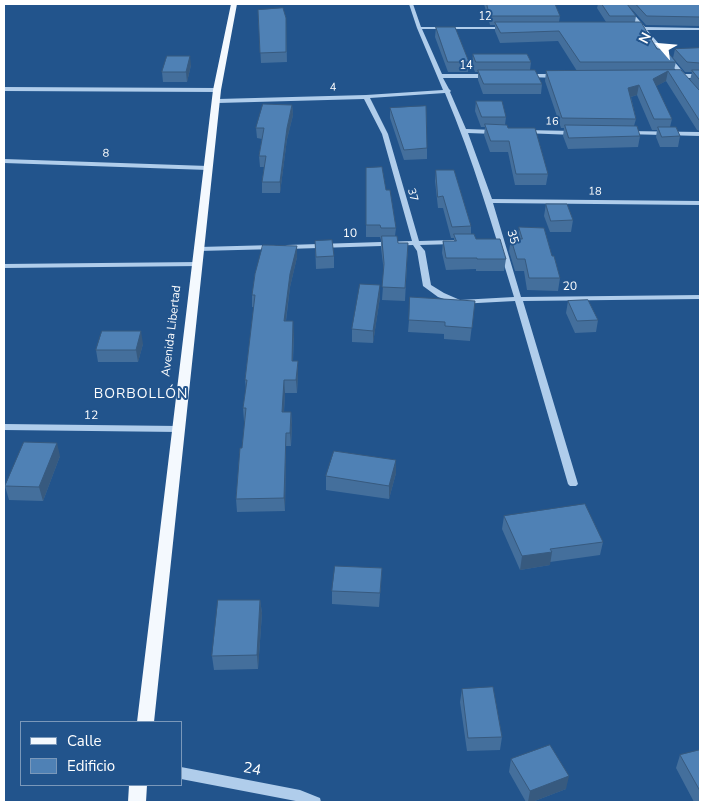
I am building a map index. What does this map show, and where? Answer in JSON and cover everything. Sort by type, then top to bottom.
[{"type":"main road","name":"Avenida Libertad","points":[[145,721],[208,168],[218,95],[234,4]]},
{"type":"main road","points":[[137,802],[138,786]]},
{"type":"street","name":"35","points":[[411,4],[419,28],[464,131],[489,201],[574,484]]},
{"type":"street","points":[[623,4],[689,83]]},
{"type":"street","name":"12","points":[[419,28],[516,28]]},
{"type":"street","points":[[624,28],[700,29]]},
{"type":"street","name":"14","points":[[441,76],[499,76]]},
{"type":"street","points":[[519,76],[567,76]]},
{"type":"street","points":[[674,76],[700,76]]},
{"type":"street","name":"4","points":[[4,89],[366,97],[448,91]]},
{"type":"street","name":"37","points":[[366,97],[385,134],[416,244],[421,251],[427,286],[440,295]]},
{"type":"street","points":[[464,131],[504,132]]},
{"type":"street","name":"16","points":[[514,132],[582,133]]},
{"type":"street","points":[[622,133],[700,134]]},
{"type":"street","name":"8","points":[[4,161],[208,168]]},
{"type":"street","name":"18","points":[[489,201],[700,203]]},
{"type":"street","points":[[492,241],[501,241]]},
{"type":"street","name":"10","points":[[199,249],[463,242]]},
{"type":"street","points":[[4,266],[198,264]]},
{"type":"street","name":"20","points":[[440,295],[458,302],[518,299],[700,297]]},
{"type":"street","name":"12","points":[[4,427],[179,429]]},
{"type":"street","name":"24","points":[[182,773],[300,796],[315,802]]},
{"type":"building","points":[[487,4],[555,4],[560,16],[490,16]]},
{"type":"building","points":[[602,4],[627,4],[636,16],[610,16]]},
{"type":"building","points":[[636,4],[700,4],[700,17],[647,16]]},
{"type":"building","points":[[283,8],[286,18],[286,52],[260,53],[258,10]]},
{"type":"building","points":[[495,22],[641,22],[657,49],[665,49],[676,62],[580,62],[559,31],[501,33]]},
{"type":"building","points":[[436,27],[455,27],[469,62],[448,62]]},
{"type":"building","points":[[700,48],[700,63],[687,62],[675,49]]},
{"type":"building","points":[[473,54],[527,54],[531,62],[476,62]]},
{"type":"building","points":[[167,56],[190,56],[186,72],[162,72]]},
{"type":"building","points":[[478,70],[535,70],[542,84],[484,84]]},
{"type":"building","points":[[681,70],[700,91],[700,120],[668,71],[653,79],[672,119],[654,119],[639,85],[628,88],[636,119],[562,118],[546,71]]},
{"type":"building","points":[[692,70],[700,70],[700,80]]},
{"type":"building","points":[[476,101],[502,101],[506,117],[482,117]]},
{"type":"building","points":[[263,104],[292,105],[280,182],[262,182],[266,156],[259,156],[264,128],[256,128]]},
{"type":"building","points":[[426,106],[427,148],[404,150],[390,108]]},
{"type":"building","points":[[485,124],[507,125],[508,128],[535,128],[548,174],[516,174],[509,141],[491,141]]},
{"type":"building","points":[[565,125],[637,126],[640,136],[569,138]]},
{"type":"building","points":[[658,127],[676,127],[680,136],[662,137]]},
{"type":"building","points":[[382,167],[386,190],[390,190],[396,228],[366,225],[366,168]]},
{"type":"building","points":[[436,170],[454,170],[471,226],[452,227],[443,196],[438,197]]},
{"type":"building","points":[[546,204],[567,204],[573,220],[551,221]]},
{"type":"building","points":[[519,227],[544,228],[560,278],[529,278],[525,259],[517,259],[511,239],[522,239]]},
{"type":"building","points":[[454,234],[474,234],[476,239],[500,239],[506,259],[446,258],[443,241],[456,241]]},
{"type":"building","points":[[382,236],[397,236],[398,243],[408,243],[405,288],[382,287],[384,264]]},
{"type":"building","points":[[332,240],[334,256],[316,257],[315,241]]},
{"type":"building","points":[[263,245],[297,246],[290,274],[284,321],[293,321],[292,361],[298,361],[296,380],[284,380],[282,412],[291,412],[290,433],[286,433],[284,498],[236,499],[240,448],[242,448],[246,408],[243,408],[247,380],[245,380],[255,295],[252,295],[255,274]]},
{"type":"building","points":[[360,284],[380,285],[373,331],[352,329]]},
{"type":"building","points":[[410,297],[475,301],[472,328],[445,326],[445,322],[409,320]]},
{"type":"building","points":[[588,300],[598,320],[577,321],[568,301]]},
{"type":"building","points":[[102,331],[141,331],[136,350],[96,350]]},
{"type":"building","points":[[24,442],[57,443],[39,487],[5,486]]},
{"type":"building","points":[[334,451],[396,460],[389,486],[326,476]]},
{"type":"building","points":[[585,504],[603,542],[550,549],[552,552],[522,556],[504,516]]},
{"type":"building","points":[[335,566],[382,568],[380,593],[332,591]]},
{"type":"building","points":[[218,600],[260,600],[257,655],[212,656]]},
{"type":"building","points":[[493,687],[502,737],[468,738],[462,689]]},
{"type":"building","points":[[550,745],[569,776],[530,791],[511,759]]},
{"type":"building","points":[[700,750],[700,791],[680,755]]},
{"type":"district","name":"BORBOLLÓN","points":[[141,395]]}]
